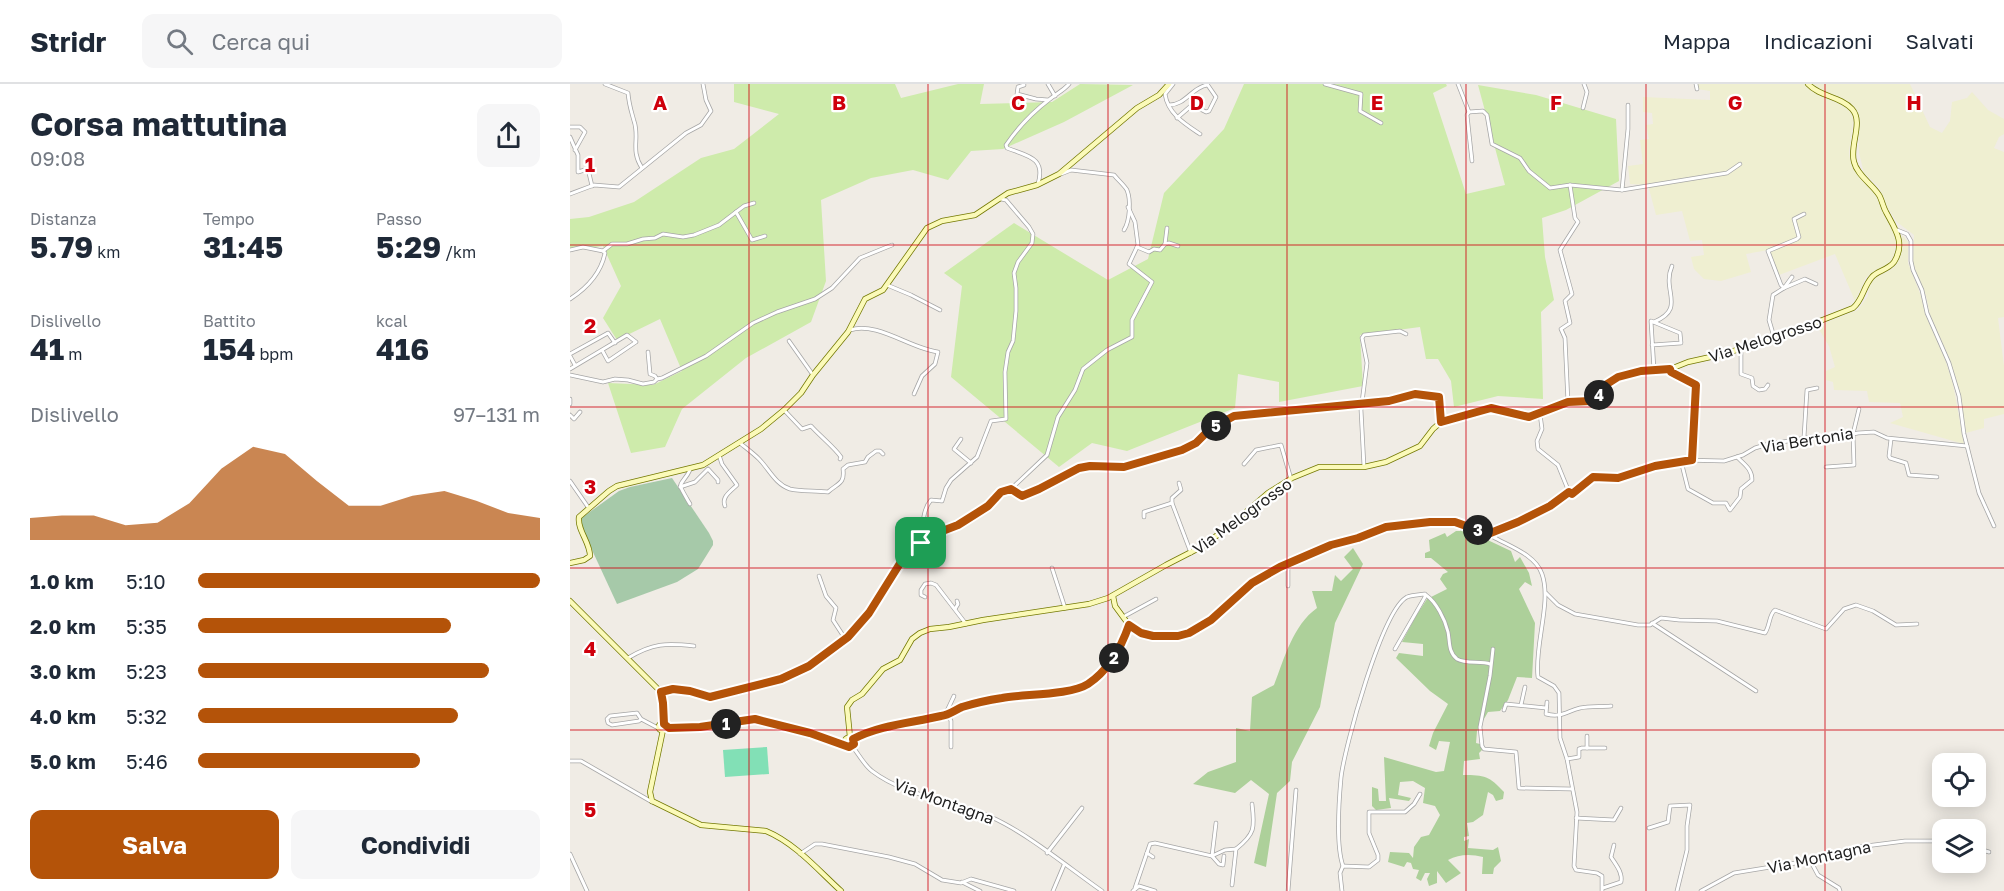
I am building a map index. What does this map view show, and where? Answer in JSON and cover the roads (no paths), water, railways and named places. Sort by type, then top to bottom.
[{"type":"street","points":[[605,84],[628,93],[629,110],[635,122],[635,158],[642,168]]},
{"type":"street","points":[[570,194],[592,186],[618,187],[686,133],[701,125],[711,111],[703,84]]},
{"type":"street","points":[[1048,84],[1055,96]]},
{"type":"street","points":[[1037,185],[1041,172],[1038,164],[1026,155],[1007,148],[1006,145],[1016,130],[1048,99],[1069,84]]},
{"type":"street","points":[[1171,84],[1165,94],[1169,105],[1177,118],[1200,134]]},
{"type":"street","points":[[1059,174],[1137,108],[1159,95],[1171,84]]},
{"type":"street","points":[[1169,105],[1184,101],[1199,86],[1207,84],[1216,97],[1209,111],[1206,112],[1192,105],[1177,118]]},
{"type":"street","points":[[1324,84],[1335,85],[1361,94],[1360,111],[1381,123]]},
{"type":"street","points":[[1458,84],[1469,112],[1467,115],[1472,161]]},
{"type":"street","points":[[1583,108],[1587,92],[1584,84]]},
{"type":"street","points":[[1696,84],[1697,89]]},
{"type":"street","points":[[1808,84],[1813,90],[1850,106],[1854,112],[1856,118],[1852,152],[1854,165],[1879,195],[1897,230],[1907,234],[1911,241],[1913,270],[1923,291],[1927,313],[1949,363],[1959,396],[1967,446],[1982,502],[1994,526]]},
{"type":"street","points":[[1024,85],[1018,87],[1017,94],[1036,99],[1048,99]]},
{"type":"street","points":[[1622,190],[1628,105]]},
{"type":"street","points":[[1469,112],[1483,111],[1487,115],[1492,144],[1520,158],[1529,171],[1551,189],[1570,185],[1622,190],[1727,173],[1740,164]]},
{"type":"street","points":[[570,127],[580,127],[585,132],[575,150]]},
{"type":"street","points":[[570,138],[578,155],[578,172],[588,169],[592,186]]},
{"type":"street","points":[[570,563],[590,556],[589,546],[578,520],[581,513],[609,491],[622,484],[703,465],[740,443],[784,410],[801,393],[850,330],[865,299],[879,293],[887,285],[927,228],[942,221],[975,215],[1008,193],[1037,185],[1071,170],[1114,175],[1126,189],[1128,207],[1127,225],[1124,230]]},
{"type":"street","points":[[1568,402],[1565,338],[1561,329],[1570,323],[1565,301],[1572,294],[1560,250],[1578,222],[1575,218],[1570,185]]},
{"type":"street","points":[[921,543],[928,504],[932,500],[942,501],[951,480],[977,457],[991,421],[1006,419],[1005,372],[1008,352],[1013,341],[1016,311],[1014,273],[1018,262],[1032,242],[1033,234],[1006,200],[1000,198]]},
{"type":"street","points":[[570,250],[583,247],[603,251],[612,244],[627,244],[663,234],[683,237],[694,235],[719,225],[744,206],[754,203]]},
{"type":"street","points":[[661,692],[673,689],[710,697],[781,679],[809,666],[846,640],[869,613],[904,557],[932,535],[958,525],[988,506],[1001,492],[1011,489],[1047,455],[1058,417],[1075,390],[1083,369],[1107,350],[1132,337],[1132,320],[1152,282],[1129,264],[1137,247],[1135,222],[1128,207]]},
{"type":"street","points":[[736,213],[752,240],[765,236]]},
{"type":"street","points":[[1784,288],[1768,250],[1799,237],[1794,219],[1804,214]]},
{"type":"street","points":[[1137,247],[1149,252],[1154,249],[1160,250],[1165,244],[1167,228]]},
{"type":"street","name":"Via Melogrosso","points":[[852,746],[847,707],[883,669],[900,660],[912,639],[930,629],[1099,602],[1166,564],[1191,553],[1230,526],[1268,493],[1290,479],[1319,467],[1364,467],[1386,462],[1420,446],[1432,429],[1441,422],[1491,408],[1529,417],[1568,402],[1591,401],[1596,399],[1607,384],[1618,377],[1670,369],[1774,338],[1853,309],[1874,275],[1893,264],[1899,252],[1900,241],[1897,230]]},
{"type":"street","points":[[1165,244],[1178,246]]},
{"type":"street","points":[[570,375],[603,382],[615,379],[643,384],[654,382],[706,356],[753,322],[815,299],[832,288],[860,258],[892,245]]},
{"type":"street","points":[[570,299],[591,281],[599,270],[605,253],[603,251]]},
{"type":"street","points":[[1654,370],[1651,321],[1665,317],[1669,312],[1672,299],[1667,277],[1672,266]]},
{"type":"street","points":[[1784,288],[1792,277]]},
{"type":"street","points":[[1774,338],[1769,320],[1773,295],[1805,279],[1816,284]]},
{"type":"street","points":[[887,285],[940,310]]},
{"type":"street","points":[[1652,345],[1681,343],[1680,333],[1654,322]]},
{"type":"street","points":[[850,330],[865,328],[927,351],[938,352],[935,364],[922,376],[914,394]]},
{"type":"street","points":[[1364,467],[1362,403],[1367,363],[1362,338],[1364,335],[1400,331],[1406,334]]},
{"type":"street","points":[[576,366],[570,355],[608,333],[615,342]]},
{"type":"street","points":[[570,369],[627,335],[636,342],[608,361],[602,350]]},
{"type":"street","points":[[789,341],[813,375]]},
{"type":"street","points":[[1741,348],[1741,374],[1752,378],[1753,386],[1759,390],[1765,389],[1768,385]]},
{"type":"street","points":[[648,352],[650,374],[657,379]]},
{"type":"street","points":[[1670,369],[1671,372],[1696,385],[1692,460]]},
{"type":"street","points":[[1804,437],[1807,390],[1817,388]]},
{"type":"street","points":[[1011,489],[1022,496],[1079,468],[1124,467],[1182,450],[1196,443],[1210,429],[1234,416],[1389,401],[1415,394],[1439,397],[1441,422]]},
{"type":"street","points":[[570,399],[570,404]]},
{"type":"street","points":[[1826,467],[1854,465],[1853,434],[1858,409]]},
{"type":"street","points":[[784,410],[802,429],[812,426],[830,447],[837,451],[840,459]]},
{"type":"street","points":[[570,415],[574,419],[580,412]]},
{"type":"street","points":[[1540,414],[1542,429],[1537,441],[1538,449],[1558,465],[1569,492]]},
{"type":"street","name":"Via Bertonia","points":[[1488,534],[1526,518],[1569,492],[1572,494],[1593,477],[1618,478],[1655,466],[1681,461],[1714,463],[1737,457],[1765,445],[1804,437],[1817,435],[1830,439],[1874,432],[1891,439],[1967,446]]},
{"type":"street","points":[[950,453],[961,439]]},
{"type":"street","points":[[1891,439],[1889,456],[1906,462],[1909,475],[1937,477]]},
{"type":"street","points":[[740,443],[759,459],[775,480],[782,485],[791,489],[810,491],[828,492],[841,483],[844,477],[843,469],[846,466],[863,463],[876,451],[883,454]]},
{"type":"street","points":[[1244,464],[1256,450],[1281,445],[1290,479]]},
{"type":"street","points":[[954,448],[971,463]]},
{"type":"street","points":[[719,455],[722,464],[737,485],[725,497],[725,506]]},
{"type":"street","points":[[1681,461],[1688,489],[1713,503],[1726,503],[1730,510],[1740,498],[1741,489],[1752,480],[1752,472],[1737,457]]},
{"type":"street","points":[[690,504],[680,487],[680,482],[691,468]]},
{"type":"street","points":[[680,487],[695,482],[708,469],[718,482]]},
{"type":"street","points":[[570,481],[588,507]]},
{"type":"street","points":[[1179,483],[1181,490],[1173,498],[1172,503],[1191,553]]},
{"type":"street","points":[[1144,517],[1144,512],[1172,503]]},
{"type":"street","points":[[1113,596],[1115,606],[1129,625],[1141,633],[1153,636],[1178,636],[1189,633],[1211,620],[1252,583],[1280,567],[1331,545],[1386,527],[1430,522],[1455,522],[1488,534],[1510,545],[1536,563],[1542,573],[1546,593],[1537,672],[1540,680],[1557,689],[1560,738],[1567,759],[1575,804],[1574,866],[1576,870],[1602,876],[1602,890],[1621,882],[1622,879],[1620,870],[1611,857],[1614,845]]},
{"type":"street","points":[[1288,564],[1288,586]]},
{"type":"street","points":[[1052,568],[1065,608]]},
{"type":"street","points":[[819,576],[825,596],[836,608],[833,620],[846,640]]},
{"type":"street","points":[[925,597],[921,595],[925,584],[936,585],[966,624]]},
{"type":"street","points":[[1546,593],[1558,605],[1575,614],[1638,625],[1652,623],[1661,618],[1717,621],[1765,633],[1775,610],[1826,629],[1845,609],[1856,605],[1873,610],[1896,626],[1917,624]]},
{"type":"street","points":[[1395,649],[1425,594]]},
{"type":"street","points":[[1342,891],[1340,873],[1343,866],[1339,849],[1341,777],[1363,689],[1378,646],[1396,609],[1407,597],[1425,594],[1433,600],[1445,626],[1452,654],[1458,660],[1489,663],[1491,666]]},
{"type":"street","points":[[1123,617],[1156,599]]},
{"type":"street","points":[[570,600],[661,692],[662,727],[646,796]]},
{"type":"street","points":[[955,609],[957,601]]},
{"type":"street","points":[[1652,623],[1756,691]]},
{"type":"street","points":[[846,745],[846,739],[870,730],[947,714],[964,707],[1002,698],[1070,691],[1083,687],[1089,684],[1116,656],[1129,625]]},
{"type":"street","points":[[627,659],[648,647],[666,643],[693,646]]},
{"type":"street","points":[[1493,649],[1480,727],[1482,746],[1516,752],[1519,788],[1572,789]]},
{"type":"street","points":[[1521,705],[1525,687]]},
{"type":"street","points":[[947,714],[954,696]]},
{"type":"street","points":[[1547,702],[1546,714],[1558,716],[1578,708],[1611,706]]},
{"type":"street","points":[[1504,710],[1506,704],[1546,708]]},
{"type":"street","points":[[640,719],[612,725],[607,719],[610,716],[637,713],[640,719],[662,727],[700,727],[755,719],[852,746]]},
{"type":"street","points":[[947,714],[951,721],[951,747]]},
{"type":"street","points":[[1587,736],[1587,748]]},
{"type":"street","name":"Via Montagna","points":[[852,746],[870,770],[887,780],[991,817],[1102,891]]},
{"type":"street","points":[[1567,759],[1579,757],[1579,749],[1605,748]]},
{"type":"street","points":[[570,761],[581,761],[646,796],[654,803],[701,825],[766,831],[774,834],[841,891]]},
{"type":"street","points":[[1288,891],[1296,790]]},
{"type":"street","points":[[1343,866],[1369,867],[1378,860],[1369,833],[1369,812],[1405,812],[1420,794]]},
{"type":"street","points":[[1212,856],[1225,850],[1236,849],[1251,837],[1255,822],[1252,804]]},
{"type":"street","points":[[1648,828],[1668,822],[1670,806],[1690,806],[1687,850],[1677,891]]},
{"type":"street","points":[[1047,853],[1082,808]]},
{"type":"street","points":[[1576,818],[1614,820],[1621,808]]},
{"type":"street","points":[[1212,856],[1216,823]]},
{"type":"street","name":"Via Montagna","points":[[1701,891],[1734,873],[1810,860],[1858,847],[1905,841],[1932,842]]},
{"type":"street","points":[[800,854],[815,844],[822,843],[915,864],[942,880],[962,882],[980,891]]},
{"type":"street","points":[[1134,889],[1150,844],[1155,843],[1212,856],[1223,865],[1224,856]]},
{"type":"street","points":[[1232,885],[1236,849]]},
{"type":"street","points":[[570,854],[587,891]]},
{"type":"street","points":[[1147,854],[1153,856]]},
{"type":"street","points":[[1810,860],[1818,875],[1839,888],[1840,891]]},
{"type":"street","points":[[1053,891],[1064,865]]},
{"type":"street","points":[[962,882],[971,879],[1014,891]]},
{"type":"street","points":[[1134,889],[1139,886],[1155,891]]}]
